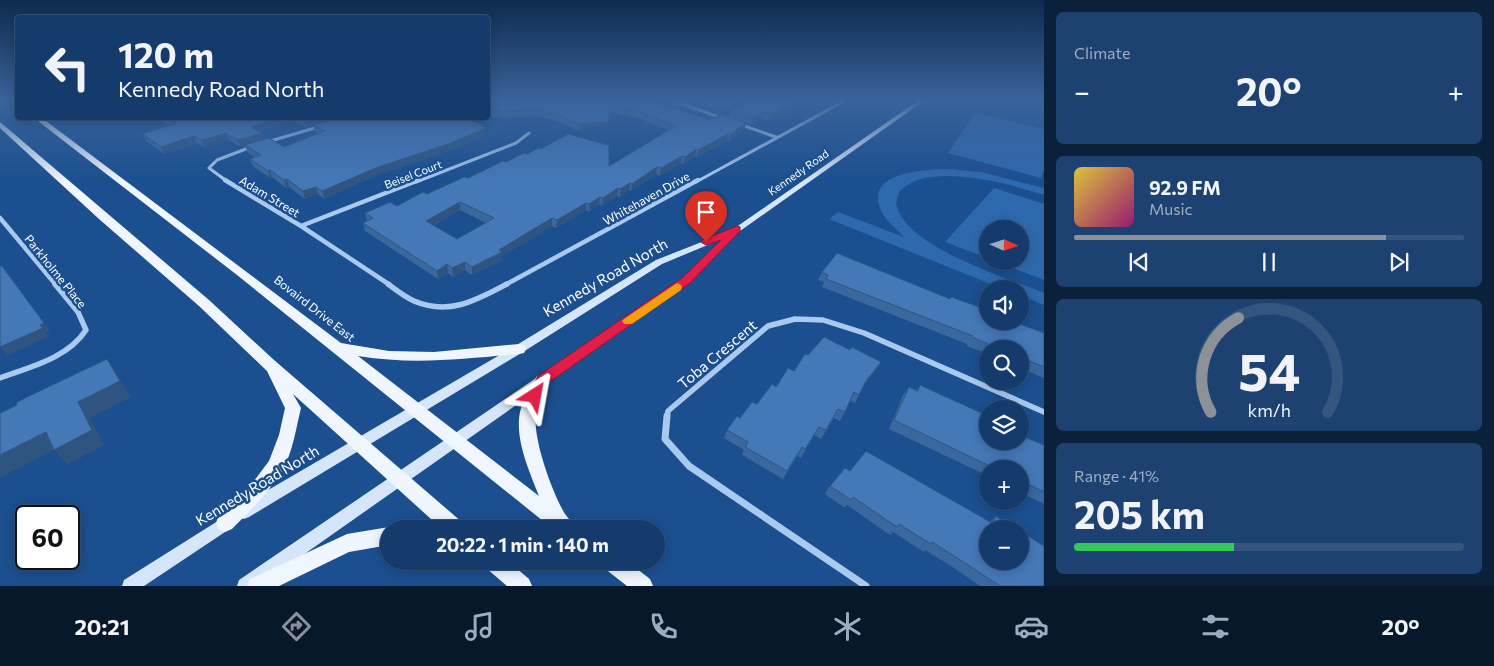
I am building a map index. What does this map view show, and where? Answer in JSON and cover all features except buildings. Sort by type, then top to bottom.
[{"type":"main road","points":[[4,127],[103,217],[204,303],[269,364],[446,520]]},
{"type":"main road","name":"Bovaird Drive East","points":[[50,127],[339,348],[557,520]]},
{"type":"main road","name":"Kennedy Road","points":[[737,229],[883,127]]},
{"type":"main road","name":"Kennedy Road North","points":[[130,586],[225,523],[519,349],[660,262],[737,229]]},
{"type":"main road","points":[[245,586],[686,280],[737,229]]},
{"type":"main road","points":[[339,348],[389,356],[434,358],[519,349]]},
{"type":"main road","points":[[225,523],[257,491],[276,465],[287,435],[293,408],[269,364]]},
{"type":"main road","points":[[542,380],[528,411],[528,431],[538,470],[561,520]]},
{"type":"main road","points":[[257,586],[347,543],[380,538]]},
{"type":"main road","points":[[502,570],[522,586]]},
{"type":"main road","points":[[623,570],[643,586]]},
{"type":"street","name":"Adam Street","points":[[317,127],[234,152],[217,160],[209,168],[215,174],[301,226],[413,301],[432,308],[453,309]]},
{"type":"street","points":[[749,127],[776,137]]},
{"type":"street","name":"Whitehaven Drive","points":[[453,309],[502,287],[794,127]]},
{"type":"street","name":"Beisel Court","points":[[301,226],[516,143],[530,133]]},
{"type":"street","name":"Parkholme Place","points":[[0,218],[78,312],[86,330],[83,337],[70,348],[0,378]]},
{"type":"street","name":"Toba Crescent","points":[[866,586],[689,466],[665,439],[668,411],[768,326],[795,319],[823,320],[864,333],[1044,412]]},
{"type":"shaded area","points":[[965,127],[1037,127],[1044,129],[1044,170],[1041,178],[948,153]]},
{"type":"shaded area","points":[[947,169],[981,172],[1044,188],[1044,195],[978,178],[941,176],[925,178],[909,184],[899,192],[897,207],[905,222],[920,236],[961,260],[979,268],[979,270],[984,270],[1010,280],[981,280],[829,219],[838,212],[904,237],[885,217],[879,202],[879,191],[885,183],[895,177],[922,171]]},
{"type":"shaded area","points":[[994,188],[1044,204],[1044,280],[1018,270],[1029,270],[1029,220],[979,220],[979,255],[945,242]]},
{"type":"shaded area","points":[[1029,287],[1044,293],[1044,305],[1029,299]]},
{"type":"slow traffic","points":[[628,321],[677,287]]},
{"type":"route","points":[[535,396],[542,380],[686,280],[737,229],[706,242]]}]
